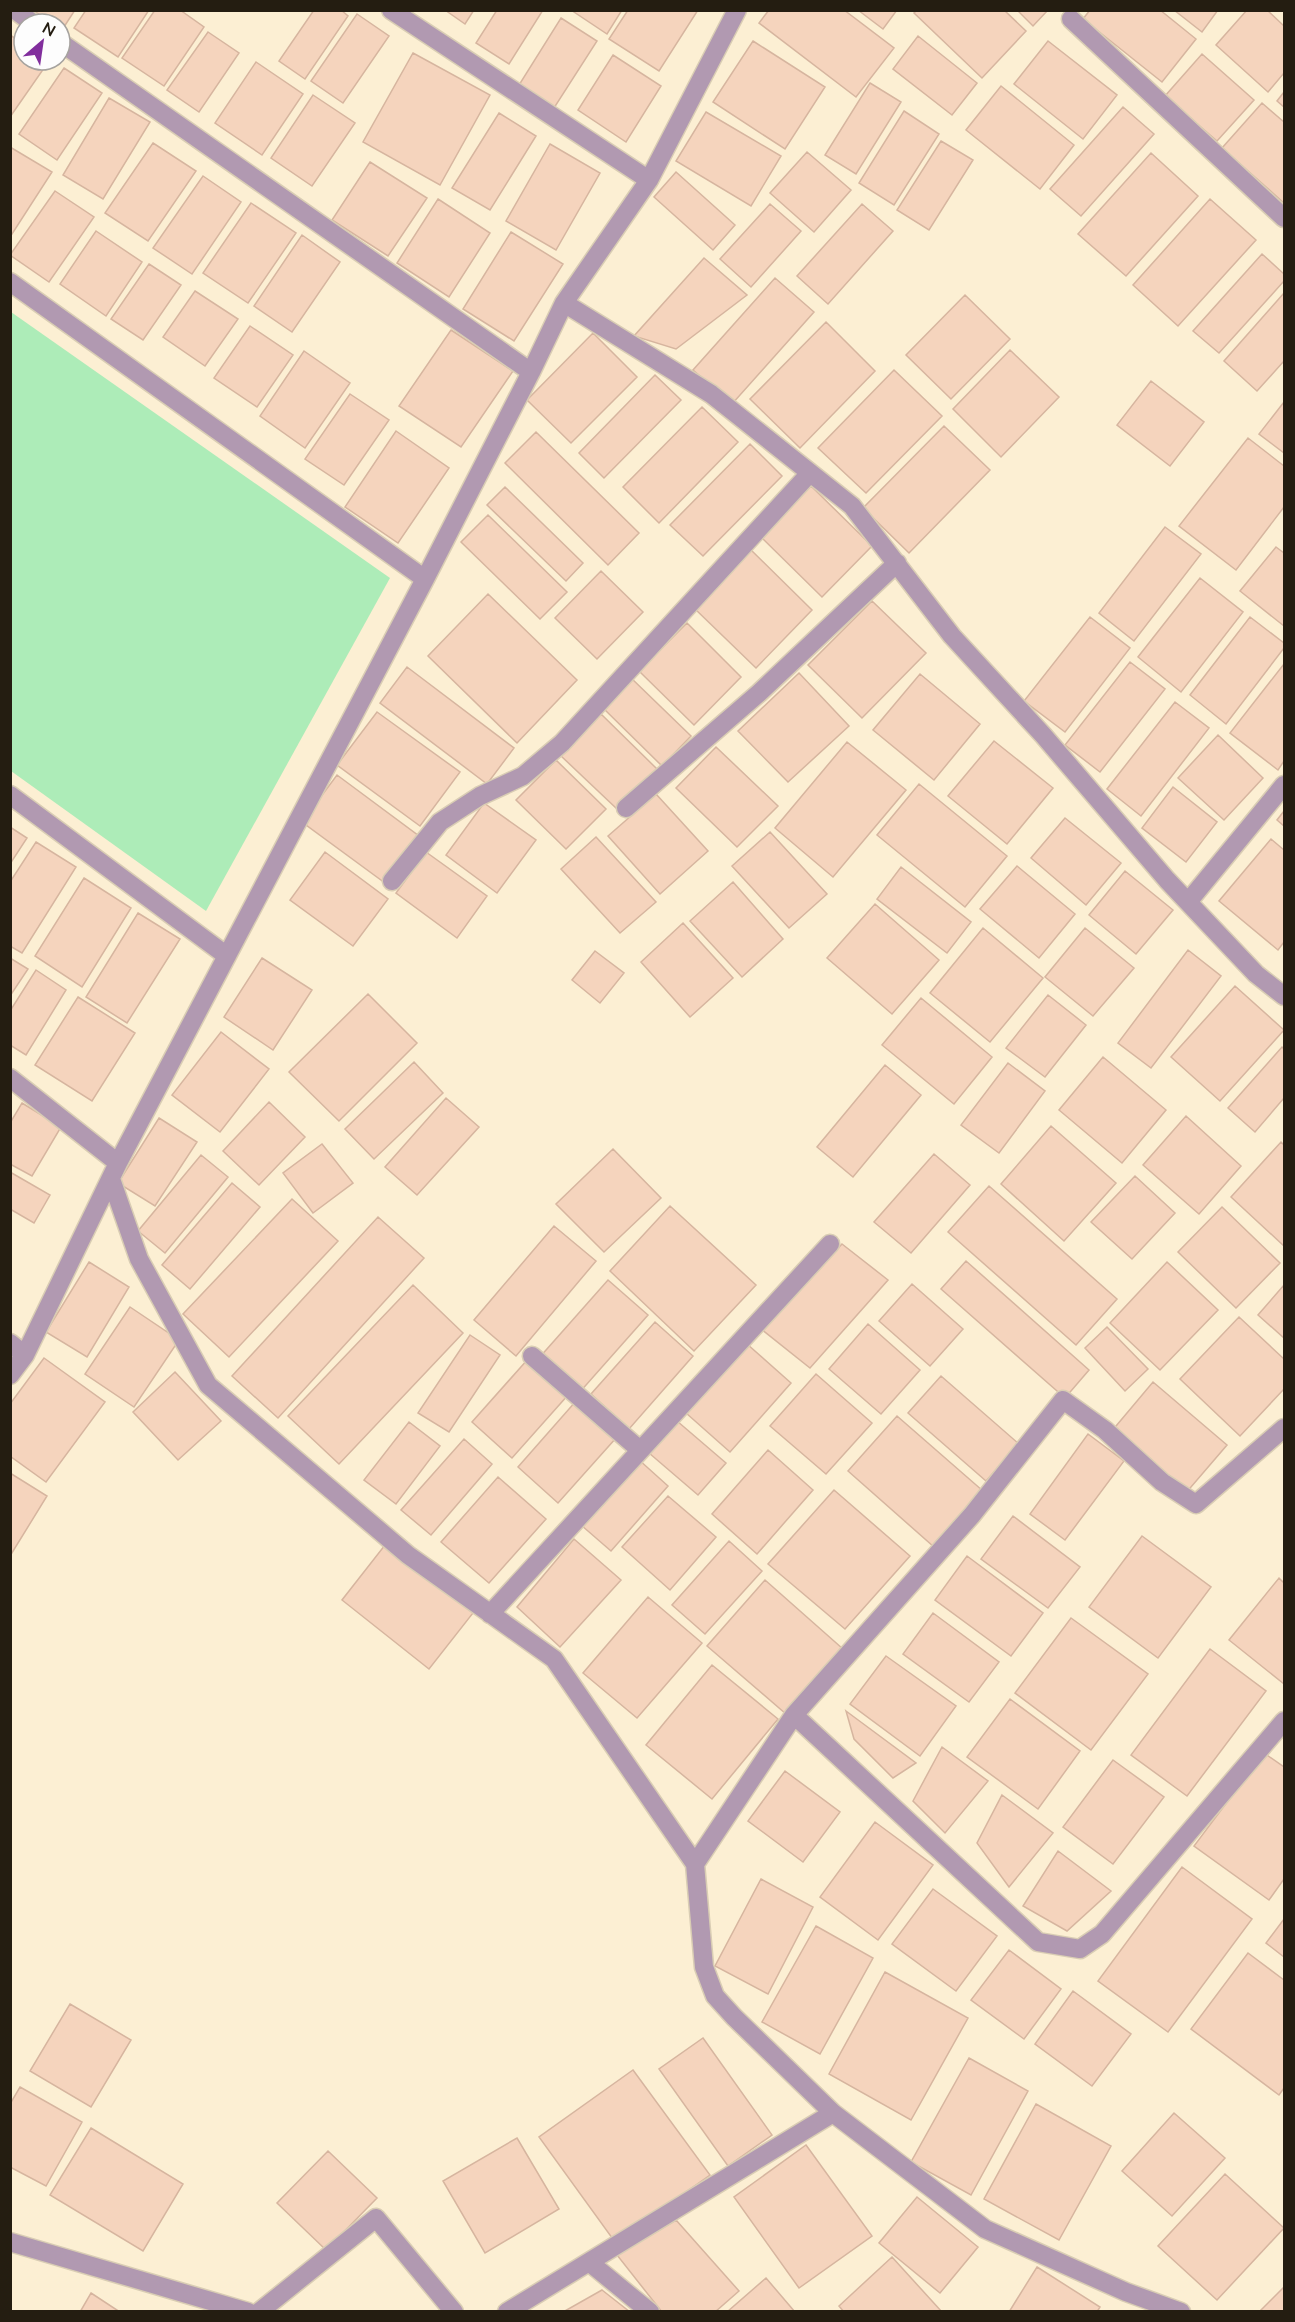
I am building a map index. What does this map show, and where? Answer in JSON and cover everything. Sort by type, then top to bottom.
[{"type":"street","points":[[391,10],[649,180]]},
{"type":"street","points":[[10,1375],[25,1355],[114,1171],[425,579],[564,303],[649,180],[737,10]]},
{"type":"street","points":[[1071,19],[1284,218]]},
{"type":"street","points":[[72,50],[531,372]]},
{"type":"street","points":[[10,282],[425,579]]},
{"type":"street","points":[[564,303],[711,394],[852,506],[952,636],[1043,735],[1188,902],[1256,974],[1284,996]]},
{"type":"street","points":[[392,881],[440,822],[480,796],[523,776],[562,743],[810,473]]},
{"type":"street","points":[[626,808],[759,693],[897,563]]},
{"type":"street","points":[[1188,902],[1284,785]]},
{"type":"street","points":[[10,795],[226,956]]},
{"type":"street","points":[[10,1078],[114,1171],[139,1259],[208,1385],[408,1555],[554,1659],[695,1864],[704,1967],[715,1996],[833,2114],[984,2229],[1126,2292],[1181,2312]]},
{"type":"street","points":[[490,1614],[830,1244]]},
{"type":"street","points":[[10,1343],[25,1355]]},
{"type":"street","points":[[532,1356],[640,1450]]},
{"type":"street","points":[[695,1864],[794,1715],[972,1515],[1063,1400],[1105,1430],[1162,1482],[1196,1504],[1284,1428]]},
{"type":"street","points":[[794,1715],[1038,1942],[1080,1949],[1101,1934],[1284,1721]]},
{"type":"street","points":[[507,2312],[833,2114]]},
{"type":"street","points":[[259,2312],[376,2218],[454,2312]]},
{"type":"street","points":[[10,2242],[248,2312]]},
{"type":"street","points":[[589,2262],[650,2312]]},
{"type":"green space","points":[[11,312],[390,578],[206,911],[11,771]]},
{"type":"building","points":[[33,10],[75,10],[72,15],[72,12],[36,12]]},
{"type":"building","points":[[86,10],[149,10],[118,57],[74,28]]},
{"type":"building","points":[[155,10],[180,10],[204,27],[164,86],[122,58]]},
{"type":"building","points":[[314,10],[341,10],[348,16],[305,79],[279,61]]},
{"type":"building","points":[[445,10],[474,10],[465,24]]},
{"type":"building","points":[[497,10],[543,10],[509,64],[476,43]]},
{"type":"building","points":[[571,10],[622,10],[607,34]]},
{"type":"building","points":[[628,10],[698,10],[659,71],[609,39]]},
{"type":"building","points":[[769,10],[844,10],[894,48],[856,97],[759,23]]},
{"type":"building","points":[[858,10],[897,10],[883,29]]},
{"type":"building","points":[[917,10],[1004,10],[1026,31],[982,78],[914,13]]},
{"type":"building","points":[[1017,10],[1048,10],[1033,26]]},
{"type":"building","points":[[1090,10],[1160,10],[1196,39],[1162,82],[1083,19]]},
{"type":"building","points":[[1174,10],[1218,10],[1202,32]]},
{"type":"building","points":[[1247,10],[1267,10],[1284,26],[1284,73],[1268,92],[1216,45]]},
{"type":"building","points":[[357,14],[389,36],[343,103],[311,81]]},
{"type":"building","points":[[561,18],[597,41],[554,108],[519,85]]},
{"type":"building","points":[[208,32],[239,53],[199,112],[167,90]]},
{"type":"building","points":[[10,35],[12,36],[12,72],[41,72],[10,117]]},
{"type":"building","points":[[918,36],[977,83],[952,115],[893,69]]},
{"type":"building","points":[[753,41],[825,87],[785,149],[713,102]]},
{"type":"building","points":[[1048,41],[1117,95],[1083,139],[1014,84]]},
{"type":"building","points":[[413,53],[490,95],[440,185],[363,142]]},
{"type":"building","points":[[1202,54],[1254,100],[1217,141],[1165,96]]},
{"type":"building","points":[[613,55],[661,86],[626,142],[578,110]]},
{"type":"building","points":[[256,62],[303,94],[262,155],[215,123]]},
{"type":"building","points":[[61,72],[70,72],[102,93],[57,160],[19,134]]},
{"type":"building","points":[[870,83],[901,102],[856,174],[825,155]]},
{"type":"building","points":[[1001,86],[1074,145],[1040,189],[966,130]]},
{"type":"building","points":[[1284,92],[1284,107],[1277,101]]},
{"type":"building","points":[[313,95],[355,123],[312,186],[271,158]]},
{"type":"building","points":[[109,98],[150,122],[103,199],[63,175]]},
{"type":"building","points":[[1262,103],[1284,122],[1284,203],[1222,148]]},
{"type":"building","points":[[1123,107],[1154,134],[1081,216],[1050,189]]},
{"type":"building","points":[[904,111],[939,134],[894,205],[859,183]]},
{"type":"building","points":[[706,112],[781,156],[751,206],[676,161]]},
{"type":"building","points":[[499,113],[536,136],[490,210],[452,188]]},
{"type":"building","points":[[941,141],[973,160],[929,230],[897,210]]},
{"type":"building","points":[[153,143],[196,171],[148,241],[105,213]]},
{"type":"building","points":[[550,144],[600,173],[556,250],[506,221]]},
{"type":"building","points":[[10,147],[52,172],[12,234],[10,233]]},
{"type":"building","points":[[807,152],[851,190],[814,232],[770,193]]},
{"type":"building","points":[[1151,153],[1198,196],[1126,276],[1078,234]]},
{"type":"building","points":[[370,162],[427,198],[388,256],[332,220]]},
{"type":"building","points":[[676,172],[735,225],[713,250],[654,197]]},
{"type":"building","points":[[203,176],[241,202],[192,274],[153,248]]},
{"type":"building","points":[[55,191],[94,217],[49,282],[10,255]]},
{"type":"building","points":[[438,199],[490,233],[449,297],[397,263]]},
{"type":"building","points":[[1210,199],[1256,240],[1178,326],[1133,285]]},
{"type":"building","points":[[251,203],[296,233],[248,303],[203,273]]},
{"type":"building","points":[[770,204],[801,231],[751,287],[720,259]]},
{"type":"building","points":[[862,204],[893,231],[828,304],[797,276]]},
{"type":"building","points":[[96,231],[142,262],[106,316],[60,284]]},
{"type":"building","points":[[511,232],[563,264],[514,341],[463,309]]},
{"type":"building","points":[[302,235],[340,262],[292,332],[254,306]]},
{"type":"building","points":[[1262,254],[1284,274],[1284,281],[1219,353],[1193,331]]},
{"type":"building","points":[[704,258],[747,295],[676,349],[634,336]]},
{"type":"building","points":[[149,264],[181,285],[143,340],[111,319]]},
{"type":"building","points":[[775,278],[814,312],[732,404],[693,370]]},
{"type":"building","points":[[195,291],[238,319],[205,366],[163,337]]},
{"type":"building","points":[[1284,293],[1284,361],[1257,391],[1224,361]]},
{"type":"building","points":[[965,295],[1010,339],[951,399],[906,355]]},
{"type":"building","points":[[826,322],[875,371],[800,448],[750,399]]},
{"type":"building","points":[[250,326],[293,355],[257,407],[214,378]]},
{"type":"building","points":[[451,330],[513,371],[461,447],[399,406]]},
{"type":"building","points":[[593,333],[637,377],[571,443],[527,400]]},
{"type":"building","points":[[1010,350],[1059,397],[1001,457],[953,409]]},
{"type":"building","points":[[304,351],[350,383],[305,448],[260,416]]},
{"type":"building","points":[[894,370],[942,416],[866,493],[818,448]]},
{"type":"building","points":[[655,375],[681,400],[604,478],[579,453]]},
{"type":"building","points":[[1151,381],[1204,422],[1170,466],[1117,425]]},
{"type":"building","points":[[350,394],[389,420],[344,485],[305,459]]},
{"type":"building","points":[[1284,402],[1284,453],[1259,434]]},
{"type":"building","points":[[702,407],[738,442],[659,523],[623,487]]},
{"type":"building","points":[[944,426],[990,470],[909,553],[863,508]]},
{"type":"building","points":[[396,431],[449,468],[398,543],[345,507]]},
{"type":"building","points":[[536,432],[639,533],[608,565],[505,463]]},
{"type":"building","points":[[1248,438],[1284,466],[1284,507],[1236,570],[1179,526]]},
{"type":"building","points":[[750,444],[782,476],[703,556],[670,525]]},
{"type":"building","points":[[811,486],[872,546],[822,597],[761,537]]},
{"type":"building","points":[[505,487],[583,563],[566,581],[487,505]]},
{"type":"building","points":[[488,515],[567,592],[540,619],[461,542]]},
{"type":"building","points":[[1165,527],[1201,554],[1134,641],[1099,613]]},
{"type":"building","points":[[1276,547],[1284,553],[1284,626],[1240,591]]},
{"type":"building","points":[[750,549],[812,610],[756,668],[693,607]]},
{"type":"building","points":[[601,571],[643,612],[597,659],[555,618]]},
{"type":"building","points":[[1200,578],[1243,612],[1181,692],[1138,657]]},
{"type":"building","points":[[488,594],[577,680],[517,743],[428,656]]},
{"type":"building","points":[[872,601],[926,653],[862,718],[808,665]]},
{"type":"building","points":[[1090,617],[1130,648],[1065,732],[1024,701]]},
{"type":"building","points":[[1250,617],[1284,643],[1284,648],[1226,724],[1190,695]]},
{"type":"building","points":[[687,623],[741,677],[694,725],[639,671]]},
{"type":"building","points":[[1130,662],[1165,689],[1100,772],[1065,745]]},
{"type":"building","points":[[1284,664],[1284,761],[1278,770],[1230,733]]},
{"type":"building","points":[[407,667],[514,748],[487,784],[380,703]]},
{"type":"building","points":[[799,673],[849,726],[788,782],[738,731]]},
{"type":"building","points":[[920,674],[980,724],[934,780],[873,730]]},
{"type":"building","points":[[629,676],[691,736],[662,766],[600,705]]},
{"type":"building","points":[[1175,702],[1209,728],[1141,816],[1107,789]]},
{"type":"building","points":[[377,712],[460,772],[420,826],[337,765]]},
{"type":"building","points":[[601,714],[657,769],[617,809],[560,755]]},
{"type":"building","points":[[1218,735],[1263,778],[1224,820],[1178,778]]},
{"type":"building","points":[[994,741],[1053,788],[1007,844],[948,796]]},
{"type":"building","points":[[847,742],[906,790],[833,877],[775,828]]},
{"type":"building","points":[[716,747],[778,806],[737,847],[676,788]]},
{"type":"building","points":[[556,760],[606,809],[566,849],[516,800]]},
{"type":"building","points":[[337,775],[419,836],[385,883],[302,822]]},
{"type":"building","points":[[919,784],[1007,856],[965,907],[877,835]]},
{"type":"building","points":[[1173,787],[1217,822],[1186,862],[1142,828]]},
{"type":"building","points":[[656,794],[708,851],[660,894],[608,836]]},
{"type":"building","points":[[484,803],[536,840],[497,893],[446,855]]},
{"type":"building","points":[[1284,811],[1284,826],[1277,820]]},
{"type":"building","points":[[1065,818],[1121,863],[1086,905],[1031,858]]},
{"type":"building","points":[[10,827],[27,838],[10,864]]},
{"type":"building","points":[[770,832],[827,894],[789,928],[732,866]]},
{"type":"building","points":[[596,837],[656,902],[620,933],[561,869]]},
{"type":"building","points":[[1271,839],[1284,850],[1284,942],[1278,950],[1219,901]]},
{"type":"building","points":[[36,842],[76,867],[22,953],[10,946],[10,882]]},
{"type":"building","points":[[325,852],[388,899],[353,946],[290,900]]},
{"type":"building","points":[[426,852],[487,896],[457,938],[396,893]]},
{"type":"building","points":[[1017,866],[1075,914],[1039,958],[980,909]]},
{"type":"building","points":[[901,867],[971,922],[947,953],[877,899]]},
{"type":"building","points":[[1125,871],[1173,910],[1136,954],[1089,915]]},
{"type":"building","points":[[84,878],[131,908],[82,987],[35,956]]},
{"type":"building","points":[[733,882],[783,939],[742,977],[690,921]]},
{"type":"building","points":[[875,904],[939,960],[892,1014],[827,958]]},
{"type":"building","points":[[138,913],[180,939],[127,1023],[86,997]]},
{"type":"building","points":[[683,923],[733,978],[690,1017],[641,962]]},
{"type":"building","points":[[983,928],[1043,978],[990,1042],[930,993]]},
{"type":"building","points":[[1085,928],[1134,968],[1093,1016],[1045,977]]},
{"type":"building","points":[[1188,950],[1221,976],[1151,1068],[1118,1043]]},
{"type":"building","points":[[595,951],[624,973],[600,1003],[572,980]]},
{"type":"building","points":[[10,958],[28,969],[10,996]]},
{"type":"building","points":[[262,958],[312,990],[273,1050],[224,1017]]},
{"type":"building","points":[[36,970],[66,990],[26,1055],[10,1045],[10,1011]]},
{"type":"building","points":[[1235,986],[1284,1030],[1220,1101],[1171,1057]]},
{"type":"building","points":[[368,994],[417,1043],[339,1121],[289,1072]]},
{"type":"building","points":[[1048,995],[1086,1025],[1045,1077],[1006,1048]]},
{"type":"building","points":[[78,997],[135,1033],[92,1101],[35,1065]]},
{"type":"building","points":[[921,998],[992,1057],[954,1104],[882,1045]]},
{"type":"building","points":[[221,1032],[269,1069],[220,1132],[172,1095]]},
{"type":"building","points":[[1282,1047],[1284,1049],[1284,1098],[1255,1132],[1228,1108]]},
{"type":"building","points":[[1103,1057],[1166,1110],[1122,1163],[1059,1110]]},
{"type":"building","points":[[414,1062],[443,1093],[374,1159],[345,1129]]},
{"type":"building","points":[[1008,1063],[1045,1091],[999,1153],[961,1125]]},
{"type":"building","points":[[885,1065],[921,1095],[853,1177],[817,1147]]},
{"type":"building","points":[[446,1098],[479,1127],[417,1195],[385,1167]]},
{"type":"building","points":[[269,1102],[305,1137],[259,1185],[223,1151]]},
{"type":"building","points":[[22,1103],[61,1127],[32,1176],[10,1164],[10,1123]]},
{"type":"building","points":[[1186,1116],[1241,1166],[1199,1214],[1143,1165]]},
{"type":"building","points":[[159,1118],[197,1142],[155,1206],[118,1183]]},
{"type":"building","points":[[1051,1126],[1116,1183],[1064,1241],[1001,1184]]},
{"type":"building","points":[[1281,1142],[1284,1145],[1284,1246],[1231,1197]]},
{"type":"building","points":[[322,1144],[353,1183],[313,1213],[283,1173]]},
{"type":"building","points":[[613,1149],[661,1198],[604,1252],[556,1204]]},
{"type":"building","points":[[934,1154],[970,1185],[911,1253],[874,1222]]},
{"type":"building","points":[[201,1155],[228,1177],[165,1253],[138,1231]]},
{"type":"building","points":[[10,1172],[50,1195],[34,1223],[10,1209]]},
{"type":"building","points":[[1135,1176],[1175,1213],[1132,1259],[1091,1222]]},
{"type":"building","points":[[232,1183],[260,1207],[190,1289],[162,1265]]},
{"type":"building","points":[[989,1186],[1117,1299],[1076,1345],[948,1232]]},
{"type":"building","points":[[292,1199],[338,1241],[229,1357],[183,1314]]},
{"type":"building","points":[[670,1206],[756,1285],[694,1351],[610,1271]]},
{"type":"building","points":[[1222,1207],[1280,1263],[1236,1308],[1178,1252]]},
{"type":"building","points":[[378,1217],[424,1258],[278,1418],[232,1376]]},
{"type":"building","points":[[554,1226],[596,1261],[516,1356],[474,1320]]},
{"type":"building","points":[[842,1244],[888,1280],[810,1368],[761,1329]]},
{"type":"building","points":[[966,1261],[1089,1370],[1065,1398],[941,1289]]},
{"type":"building","points":[[89,1262],[129,1287],[87,1357],[46,1332]]},
{"type":"building","points":[[1167,1262],[1218,1310],[1160,1370],[1110,1323]]},
{"type":"building","points":[[608,1280],[648,1315],[579,1393],[539,1358]]},
{"type":"building","points":[[912,1284],[963,1329],[930,1366],[879,1321]]},
{"type":"building","points":[[413,1285],[463,1333],[339,1464],[288,1416]]},
{"type":"building","points":[[1284,1285],[1284,1338],[1258,1315]]},
{"type":"building","points":[[130,1307],[179,1340],[134,1407],[85,1374]]},
{"type":"building","points":[[1239,1317],[1284,1359],[1284,1389],[1240,1436],[1180,1379]]},
{"type":"building","points":[[655,1322],[693,1356],[629,1429],[591,1394]]},
{"type":"building","points":[[868,1324],[920,1370],[881,1414],[829,1369]]},
{"type":"building","points":[[1107,1327],[1148,1369],[1125,1391],[1085,1348]]},
{"type":"building","points":[[470,1335],[500,1355],[449,1432],[418,1413]]},
{"type":"building","points":[[747,1344],[791,1383],[730,1452],[686,1413]]},
{"type":"building","points":[[44,1358],[105,1402],[46,1482],[10,1456],[10,1404]]},
{"type":"building","points":[[528,1359],[568,1395],[512,1458],[472,1422]]},
{"type":"building","points":[[175,1372],[221,1421],[178,1460],[133,1412]]},
{"type":"building","points":[[816,1374],[872,1423],[826,1474],[770,1426]]},
{"type":"building","points":[[941,1376],[1019,1444],[986,1481],[908,1413]]},
{"type":"building","points":[[1153,1382],[1227,1445],[1185,1494],[1111,1432]]},
{"type":"building","points":[[576,1401],[616,1438],[558,1503],[518,1467]]},
{"type":"building","points":[[897,1416],[983,1491],[934,1547],[848,1471]]},
{"type":"building","points":[[677,1421],[726,1463],[698,1495],[649,1453]]},
{"type":"building","points":[[409,1422],[440,1446],[396,1504],[364,1480]]},
{"type":"building","points":[[1088,1434],[1124,1461],[1065,1540],[1030,1514]]},
{"type":"building","points":[[464,1439],[492,1464],[431,1535],[401,1510]]},
{"type":"building","points":[[768,1450],[813,1490],[757,1554],[712,1514]]},
{"type":"building","points":[[638,1459],[668,1486],[611,1551],[581,1525]]},
{"type":"building","points":[[10,1473],[47,1496],[10,1556]]},
{"type":"building","points":[[498,1477],[546,1519],[489,1583],[441,1542]]},
{"type":"building","points":[[834,1490],[910,1556],[845,1629],[768,1564]]},
{"type":"building","points":[[668,1496],[716,1537],[670,1590],[622,1547]]},
{"type":"building","points":[[1013,1516],[1080,1567],[1048,1608],[981,1559]]},
{"type":"building","points":[[1142,1536],[1211,1587],[1158,1658],[1089,1607]]},
{"type":"building","points":[[574,1539],[621,1580],[560,1647],[517,1607]]},
{"type":"building","points":[[729,1541],[762,1571],[705,1634],[672,1605]]},
{"type":"building","points":[[385,1545],[473,1613],[429,1669],[342,1600]]},
{"type":"building","points":[[967,1556],[1043,1613],[1011,1656],[935,1600]]},
{"type":"building","points":[[1279,1578],[1284,1583],[1284,1684],[1229,1640]]},
{"type":"building","points":[[765,1580],[843,1649],[786,1714],[707,1646]]},
{"type":"building","points":[[648,1597],[702,1643],[637,1718],[583,1673]]},
{"type":"building","points":[[933,1613],[999,1662],[969,1702],[903,1654]]},
{"type":"building","points":[[1071,1618],[1148,1674],[1091,1750],[1015,1693]]},
{"type":"building","points":[[1210,1649],[1266,1691],[1187,1796],[1131,1755]]},
{"type":"building","points":[[886,1656],[956,1706],[920,1756],[850,1704]]},
{"type":"building","points":[[712,1665],[778,1719],[712,1799],[646,1745]]},
{"type":"building","points":[[1010,1699],[1080,1751],[1038,1809],[967,1757]]},
{"type":"building","points":[[846,1711],[916,1763],[893,1778],[854,1739]]},
{"type":"building","points":[[942,1747],[988,1781],[945,1833],[913,1801]]},
{"type":"building","points":[[1264,1753],[1284,1767],[1284,1879],[1269,1900],[1194,1846]]},
{"type":"building","points":[[1113,1760],[1164,1797],[1113,1864],[1063,1827]]},
{"type":"building","points":[[785,1771],[840,1812],[803,1862],[748,1821]]},
{"type":"building","points":[[1002,1795],[1053,1833],[1009,1887],[977,1843]]},
{"type":"building","points":[[875,1822],[933,1865],[878,1940],[820,1897]]},
{"type":"building","points":[[1058,1851],[1111,1891],[1067,1931],[1023,1906]]},
{"type":"building","points":[[1182,1867],[1252,1919],[1168,2032],[1098,1981]]},
{"type":"building","points":[[761,1879],[813,1907],[768,1994],[715,1966]]},
{"type":"building","points":[[933,1889],[997,1936],[956,1991],[892,1944]]},
{"type":"building","points":[[1284,1919],[1284,1957],[1266,1943]]},
{"type":"building","points":[[816,1926],[873,1958],[820,2054],[762,2022]]},
{"type":"building","points":[[1009,1950],[1061,1989],[1024,2039],[971,2000]]},
{"type":"building","points":[[1248,1953],[1284,1980],[1284,2088],[1279,2095],[1191,2029]]},
{"type":"building","points":[[885,1972],[968,2018],[911,2120],[829,2074]]},
{"type":"building","points":[[1073,1991],[1131,2034],[1092,2086],[1035,2044]]},
{"type":"building","points":[[70,2004],[131,2040],[91,2107],[30,2071]]},
{"type":"building","points":[[703,2038],[772,2135],[728,2166],[659,2069]]},
{"type":"building","points":[[969,2058],[1028,2091],[971,2195],[911,2162]]},
{"type":"building","points":[[633,2070],[710,2175],[615,2242],[539,2137]]},
{"type":"building","points":[[20,2087],[82,2122],[46,2186],[10,2167],[10,2104]]},
{"type":"building","points":[[1036,2104],[1111,2146],[1059,2240],[984,2199]]},
{"type":"building","points":[[1174,2113],[1225,2158],[1172,2216],[1122,2171]]},
{"type":"building","points":[[91,2128],[183,2184],[143,2251],[50,2195]]},
{"type":"building","points":[[517,2138],[559,2209],[485,2253],[443,2181]]},
{"type":"building","points":[[806,2145],[872,2236],[799,2288],[734,2197]]},
{"type":"building","points":[[328,2151],[377,2198],[326,2250],[277,2203]]},
{"type":"building","points":[[1225,2174],[1284,2228],[1217,2300],[1158,2246]]},
{"type":"building","points":[[917,2197],[978,2247],[940,2293],[879,2243]]},
{"type":"building","points":[[676,2220],[739,2291],[715,2312],[662,2312],[617,2255]]},
{"type":"building","points":[[892,2257],[942,2312],[844,2312],[839,2306]]},
{"type":"building","points":[[1037,2267],[1100,2307],[1097,2312],[1009,2312]]},
{"type":"building","points":[[766,2278],[795,2312],[727,2312]]},
{"type":"building","points":[[1284,2287],[1284,2312],[1259,2312]]},
{"type":"building","points":[[602,2290],[630,2312],[563,2312]]},
{"type":"building","points":[[91,2293],[120,2312],[80,2312]]}]
